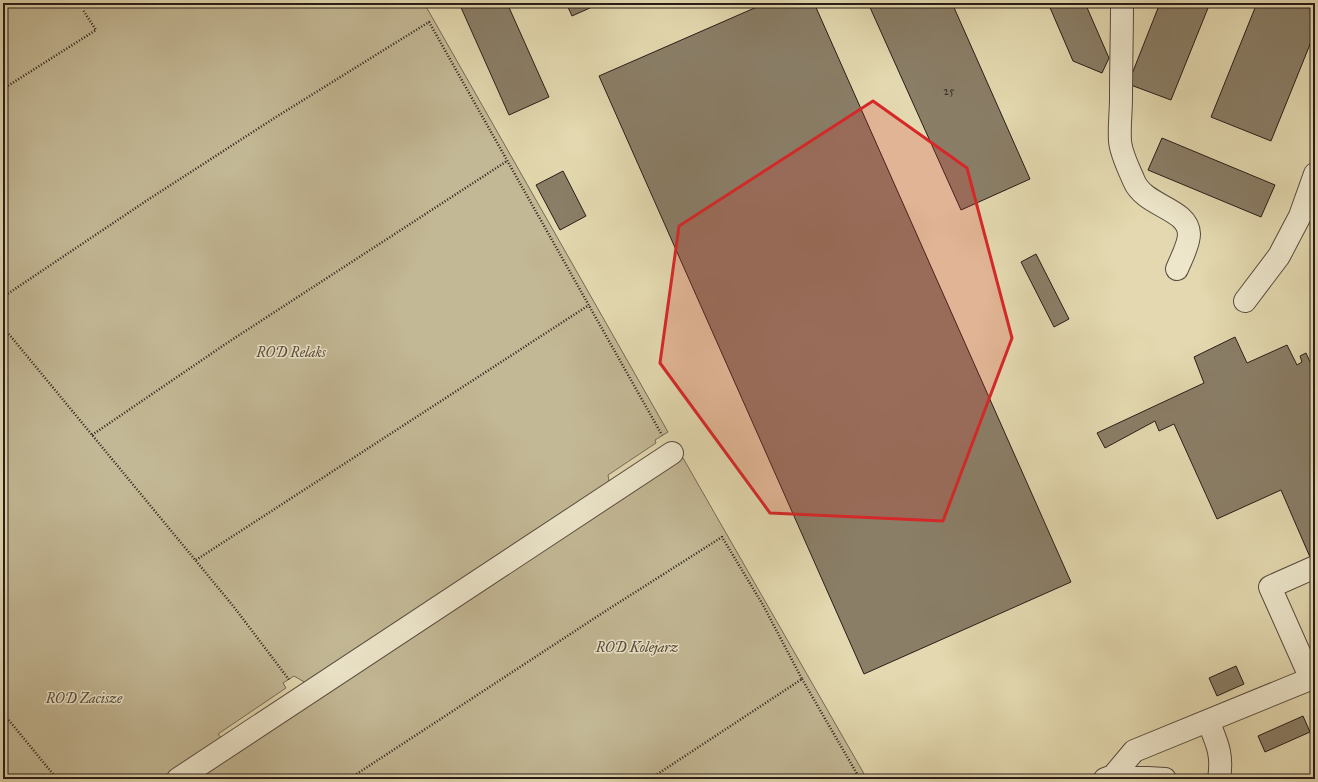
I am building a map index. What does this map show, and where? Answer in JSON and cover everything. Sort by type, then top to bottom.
[{"type":"street","points":[[1122,3],[1120,142],[1135,184],[1154,202],[1179,215],[1186,223],[1189,234],[1187,244],[1177,269]]},
{"type":"street","points":[[1245,301],[1279,256],[1300,216],[1315,174]]},
{"type":"street","points":[[178,779],[672,452]]},
{"type":"street","points":[[1109,778],[1134,751],[1313,678],[1270,587],[1315,567]]},
{"type":"street","points":[[1208,721],[1219,747],[1222,765],[1219,779]]},
{"type":"street","points":[[1109,778],[1166,779]]},
{"type":"path","points":[[3,89],[96,30],[83,10]]},
{"type":"path","points":[[3,298],[263,126],[429,22],[672,452]]},
{"type":"path","points":[[92,435],[227,343],[507,161]]},
{"type":"path","points":[[196,560],[589,305]]},
{"type":"path","points":[[3,327],[234,607],[302,697]]},
{"type":"path","points":[[349,779],[604,612],[722,537],[763,605],[802,679],[860,779]]},
{"type":"path","points":[[650,779],[802,679]]},
{"type":"path","points":[[3,713],[58,779]]},
{"type":"highlighted area","points":[[873,101],[967,168],[1012,338],[943,521],[770,513],[660,363],[679,226]]},
{"type":"green space","name":"ROD Relaks","points":[[3,3],[424,3],[668,432],[655,440],[656,443],[608,475],[610,487],[306,683],[294,676],[283,683],[286,688],[218,734],[225,742],[169,779],[3,779]]},
{"type":"green space","name":"ROD Kolejarz","points":[[683,458],[867,779],[195,779]]},
{"type":"building","points":[[459,3],[507,3],[549,97],[509,115]]},
{"type":"building","points":[[566,3],[601,3],[572,16]]},
{"type":"building","points":[[766,3],[814,3],[1071,582],[864,674],[599,76]]},
{"type":"building","points":[[868,3],[952,3],[1030,179],[961,210]]},
{"type":"building","points":[[1048,3],[1085,3],[1109,58],[1102,73],[1073,61]]},
{"type":"building","points":[[1160,3],[1210,3],[1171,100],[1128,84]]},
{"type":"building","points":[[1257,3],[1315,3],[1315,32],[1271,141],[1211,117]]},
{"type":"building","points":[[1162,138],[1275,185],[1261,217],[1148,170]]},
{"type":"building","points":[[563,171],[586,216],[560,230],[536,185]]},
{"type":"building","points":[[1036,254],[1069,319],[1054,327],[1021,262]]},
{"type":"building","points":[[1235,337],[1247,363],[1287,345],[1297,365],[1302,362],[1300,356],[1306,353],[1315,373],[1315,554],[1310,557],[1281,490],[1217,519],[1174,424],[1159,431],[1155,421],[1105,448],[1097,433],[1204,383],[1194,357]]},
{"type":"building","points":[[1236,666],[1244,684],[1217,696],[1209,678]]},
{"type":"building","points":[[1303,716],[1310,732],[1265,752],[1258,736]]},
{"type":"park label","name":"ROD Zacisze","points":[[84,698]]}]
